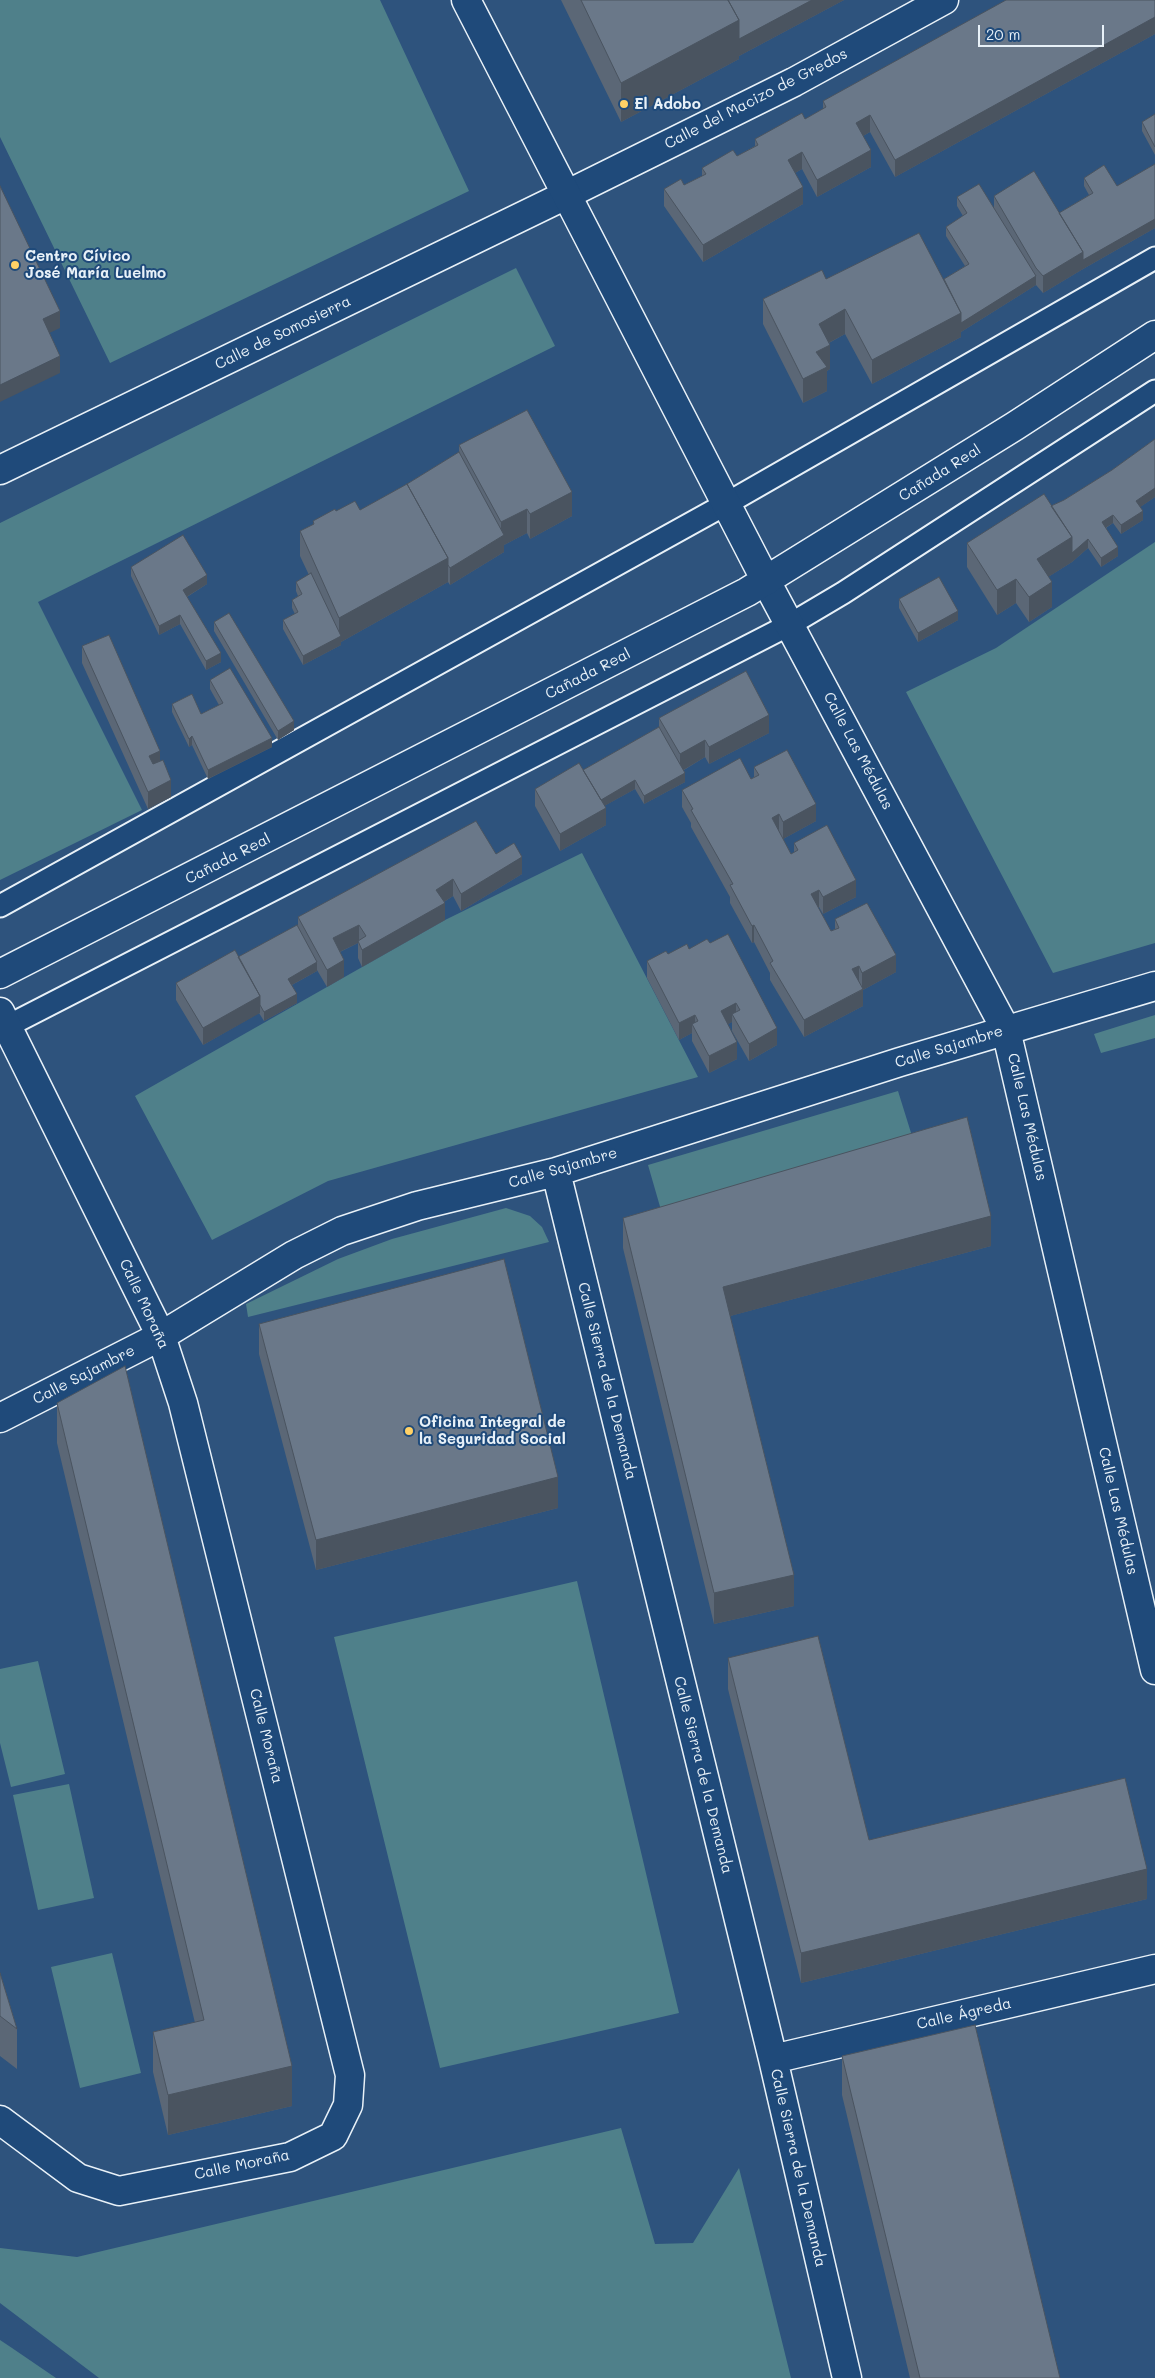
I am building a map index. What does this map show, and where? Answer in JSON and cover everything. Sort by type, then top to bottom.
[{"type":"street","name":"Calle Las Médulas","points":[[466,0],[766,582],[1006,1030],[1155,1670]]},
{"type":"street","name":"Calle del Macizo de Gredos","points":[[566,195],[794,82],[944,0]]},
{"type":"street","name":"Calle de Somosierra","points":[[0,470],[566,195]]},
{"type":"street","name":"Cañada Real","points":[[0,974],[766,582],[1015,426],[1155,334]]},
{"type":"street","name":"Calle Sajambre","points":[[0,1418],[161,1336],[294,1255],[342,1231],[417,1206],[556,1172],[1006,1030],[1155,986]]},
{"type":"street","name":"Calle Moraña","points":[[0,2120],[78,2178],[120,2191],[290,2157],[333,2136],[348,2105],[350,2074],[183,1404],[161,1336],[2,1022]]},
{"type":"street","name":"Calle Sierra de la Demanda","points":[[556,1172],[773,2059],[847,2378]]},
{"type":"street","name":"Calle Ágreda","points":[[773,2059],[1155,1969]]},
{"type":"lane","points":[[0,906],[726,504],[1155,258]]},
{"type":"lane","points":[[2,1022],[789,624],[843,593],[1155,390]]},
{"type":"green space","points":[[0,0],[380,0],[469,191],[110,363],[0,137]]},
{"type":"green space","points":[[516,268],[555,346],[38,602],[142,810],[0,880],[0,523]]},
{"type":"green space","points":[[1155,542],[1155,943],[1053,973],[906,692],[996,648]]},
{"type":"green space","points":[[582,853],[698,1077],[328,1181],[212,1240],[135,1096],[445,920]]},
{"type":"green space","points":[[1155,1015],[1155,1038],[1101,1053],[1094,1034]]},
{"type":"green space","points":[[898,1091],[912,1136],[661,1210],[648,1165]]},
{"type":"green space","points":[[506,1208],[530,1216],[542,1227],[549,1242],[248,1317],[246,1304],[338,1259],[392,1239]]},
{"type":"green space","points":[[577,1581],[679,2013],[440,2068],[334,1637]]},
{"type":"green space","points":[[38,1661],[65,1774],[11,1787],[0,1743],[0,1669]]},
{"type":"green space","points":[[69,1784],[94,1898],[38,1910],[13,1795]]},
{"type":"green space","points":[[112,1953],[141,2073],[80,2088],[51,1967]]},
{"type":"green space","points":[[621,2128],[655,2244],[693,2243],[739,2168],[791,2378],[99,2378],[0,2303],[0,2248],[77,2257]]},
{"type":"green space","points":[[0,2340],[12,2348],[56,2378],[0,2378]]},
{"type":"building","points":[[581,0],[728,0],[739,20],[621,83]]},
{"type":"building","points":[[728,0],[812,0],[739,39],[739,20]]},
{"type":"building","points":[[1006,0],[1155,0],[1155,17],[895,160],[870,115],[856,123],[871,150],[817,180],[802,152],[788,160],[803,187],[703,245],[664,189],[681,179],[684,185],[706,174],[702,168],[733,150],[737,156],[758,145],[755,139],[802,113],[805,119],[826,107],[823,101]]},
{"type":"building","points":[[1155,114],[1155,147],[1142,122]]},
{"type":"building","points":[[1155,164],[1155,219],[1083,260],[1083,252],[1059,213],[1093,193],[1084,178],[1104,165],[1117,186]]},
{"type":"building","points":[[1034,171],[1083,252],[1043,276],[1036,268],[994,196]]},
{"type":"building","points":[[979,184],[1036,276],[961,323],[961,313],[944,279],[969,264],[946,227],[967,213],[957,197]]},
{"type":"building","name":"Centro Cívico José María Luelmo","points":[[0,186],[60,311],[43,319],[60,356],[0,385]]},
{"type":"building","points":[[919,233],[961,313],[872,360],[845,309],[819,324],[830,345],[816,352],[827,367],[803,379],[763,299],[822,270],[826,279]]},
{"type":"building","points":[[527,410],[572,492],[530,514],[527,509],[501,522],[459,445]]},
{"type":"building","points":[[1155,439],[1155,488],[1136,501],[1143,511],[1121,525],[1113,515],[1102,522],[1118,547],[1101,558],[1088,539],[1072,553],[1072,537],[1051,506],[1112,470]]},
{"type":"building","points":[[459,452],[504,535],[450,568],[448,558],[407,484]]},
{"type":"building","points":[[407,484],[448,558],[339,618],[300,531],[314,524],[313,521],[335,509],[336,511],[355,501],[360,510]]},
{"type":"building","points":[[1044,494],[1072,537],[1037,559],[1052,582],[1029,597],[1016,579],[997,590],[967,543]]},
{"type":"building","points":[[183,535],[207,575],[183,590],[221,653],[206,661],[180,615],[159,626],[131,567]]},
{"type":"building","points":[[311,573],[341,636],[303,656],[283,620],[298,612],[292,600],[302,594],[296,582]]},
{"type":"building","points":[[939,577],[958,611],[918,633],[899,599]]},
{"type":"building","points":[[229,613],[294,721],[278,731],[214,622]]},
{"type":"building","points":[[109,635],[160,751],[149,756],[153,764],[163,760],[171,780],[148,792],[82,646]]},
{"type":"building","points":[[230,668],[272,738],[208,770],[192,736],[189,739],[172,704],[192,694],[201,714],[223,703],[210,680]]},
{"type":"building","points":[[746,671],[769,715],[709,747],[705,740],[680,754],[659,718]]},
{"type":"building","points":[[659,727],[685,773],[644,796],[635,780],[601,800],[583,770]]},
{"type":"building","points":[[787,750],[816,804],[783,822],[779,814],[772,818],[791,854],[798,850],[794,843],[827,825],[856,880],[823,897],[819,890],[811,894],[831,931],[839,928],[835,919],[867,903],[896,955],[862,973],[859,966],[852,969],[863,989],[804,1020],[770,963],[773,961],[730,885],[733,884],[691,810],[693,809],[682,790],[740,758],[751,779],[759,775],[754,767]]},
{"type":"building","points":[[579,763],[606,808],[560,834],[535,789]]},
{"type":"building","points":[[476,821],[496,854],[514,843],[522,857],[461,894],[453,879],[436,890],[445,903],[362,950],[358,941],[366,936],[359,925],[333,938],[344,960],[327,970],[298,917]]},
{"type":"building","points":[[297,925],[317,962],[288,979],[297,994],[264,1012],[260,1005],[260,996],[238,957]]},
{"type":"building","points":[[728,934],[777,1028],[749,1044],[732,1014],[740,1010],[736,1003],[721,1011],[737,1042],[709,1056],[692,1024],[698,1021],[695,1015],[679,1023],[647,961],[666,951],[668,954],[687,944],[689,949],[707,939],[710,943]]},
{"type":"building","points":[[235,950],[260,996],[203,1028],[176,983]]},
{"type":"building","points":[[967,1117],[991,1216],[723,1287],[794,1575],[714,1593],[623,1218]]},
{"type":"building","name":"Oficina Integral de la Seguridad Social","points":[[504,1259],[558,1477],[316,1540],[259,1324]]},
{"type":"building","points":[[125,1366],[292,2066],[168,2095],[153,2032],[204,2020],[57,1403]]},
{"type":"building","points":[[818,1636],[869,1840],[1125,1778],[1147,1869],[801,1953],[728,1658]]},
{"type":"building","points":[[0,1973],[17,2029],[0,2016]]},
{"type":"building","points":[[975,2025],[1060,2378],[920,2378],[842,2056]]},
{"type":"place","name":"El Adobo","points":[[624,104]]},
{"type":"place","name":"Centro Cívico José María Luelmo","points":[[15,265]]},
{"type":"place","name":"Oficina Integral de la Seguridad Social","points":[[409,1431]]}]
